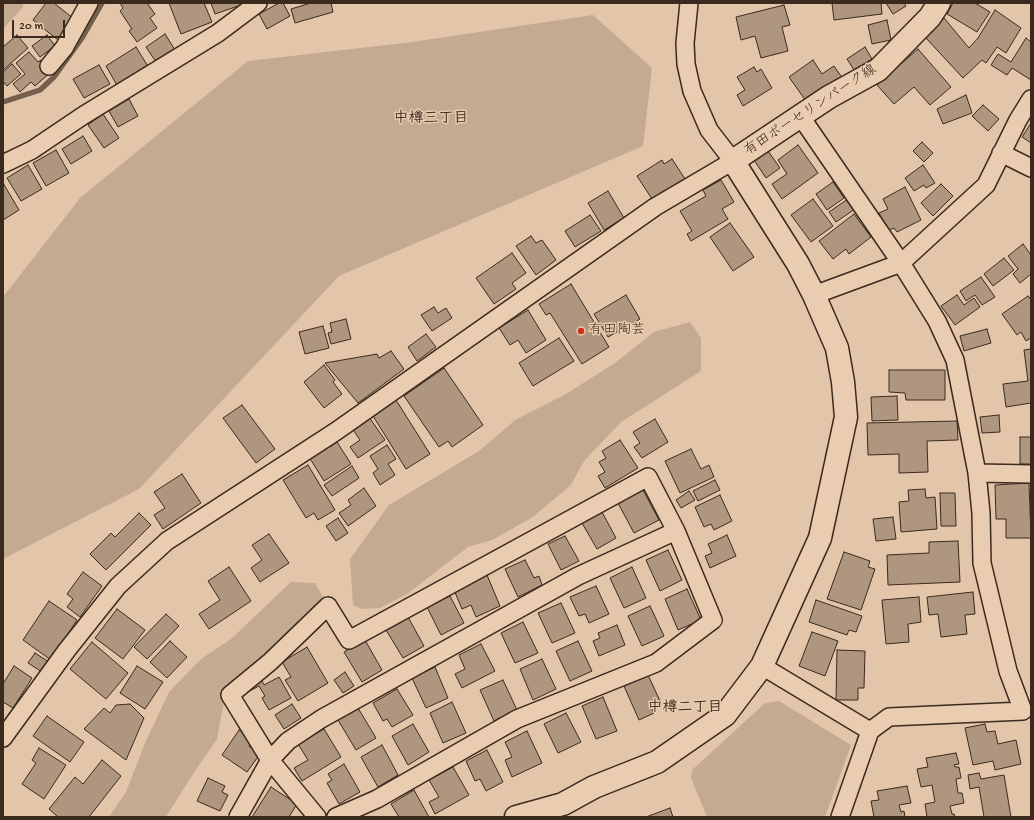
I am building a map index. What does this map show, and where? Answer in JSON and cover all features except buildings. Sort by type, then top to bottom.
[{"type":"main road","name":"有田ポーセリンパーク線","points":[[516,817],[563,804],[594,787],[657,762],[725,715],[762,666],[820,538],[846,418],[843,382],[836,348],[814,295],[798,264],[733,161],[829,97],[878,70],[930,17],[939,3]]},
{"type":"street","points":[[49,66],[64,48],[89,3]]},
{"type":"street","points":[[3,164],[32,150],[84,115],[218,33],[258,3]]},
{"type":"street","points":[[3,738],[67,650],[118,586],[167,541],[335,432],[655,207],[733,161],[709,130],[692,91],[686,64],[685,43],[690,3]]},
{"type":"street","points":[[814,295],[901,263],[986,184],[1018,120],[1031,99]]},
{"type":"street","points":[[801,117],[901,263],[937,321],[955,360],[976,473],[980,513],[982,563],[1008,671],[1027,711],[889,717],[870,731],[840,817]]},
{"type":"street","points":[[1001,153],[1031,168]]},
{"type":"street","points":[[976,473],[1031,474]]},
{"type":"street","points":[[317,817],[270,760],[230,695],[270,662],[328,606],[349,640],[648,477],[676,531],[713,620],[656,664],[517,718],[377,799],[336,817]]},
{"type":"street","points":[[238,817],[270,760],[288,741],[321,719],[435,654],[578,576],[676,531]]},
{"type":"street","points":[[762,666],[870,731]]},
{"type":"shaded area","points":[[3,3],[23,3],[23,7],[3,29]]},
{"type":"shaded area","points":[[593,15],[652,68],[643,146],[339,276],[139,489],[3,559],[3,297],[80,198],[248,61],[412,42]]},
{"type":"shaded area","points":[[690,322],[701,338],[701,371],[621,422],[584,461],[571,485],[533,517],[492,540],[468,547],[407,594],[380,608],[362,609],[353,605],[350,559],[389,505],[479,451],[515,420],[566,394],[615,363],[654,332]]},
{"type":"shaded area","points":[[291,582],[315,583],[324,599],[307,612],[268,655],[225,696],[217,739],[166,817],[109,817],[126,792],[145,743],[169,692],[201,659],[231,639]]},
{"type":"shaded area","points":[[779,701],[851,745],[825,817],[707,817],[691,778],[692,770],[765,703]]},
{"type":"waterway","points":[[3,102],[40,90],[54,77],[82,38],[102,3]]},
{"type":"place","name":"有田陶芸","points":[[581,331]]},
{"type":"district","name":"中樽三丁目","points":[[431,120]]},
{"type":"district","name":"中樽二丁目","points":[[685,709]]}]
